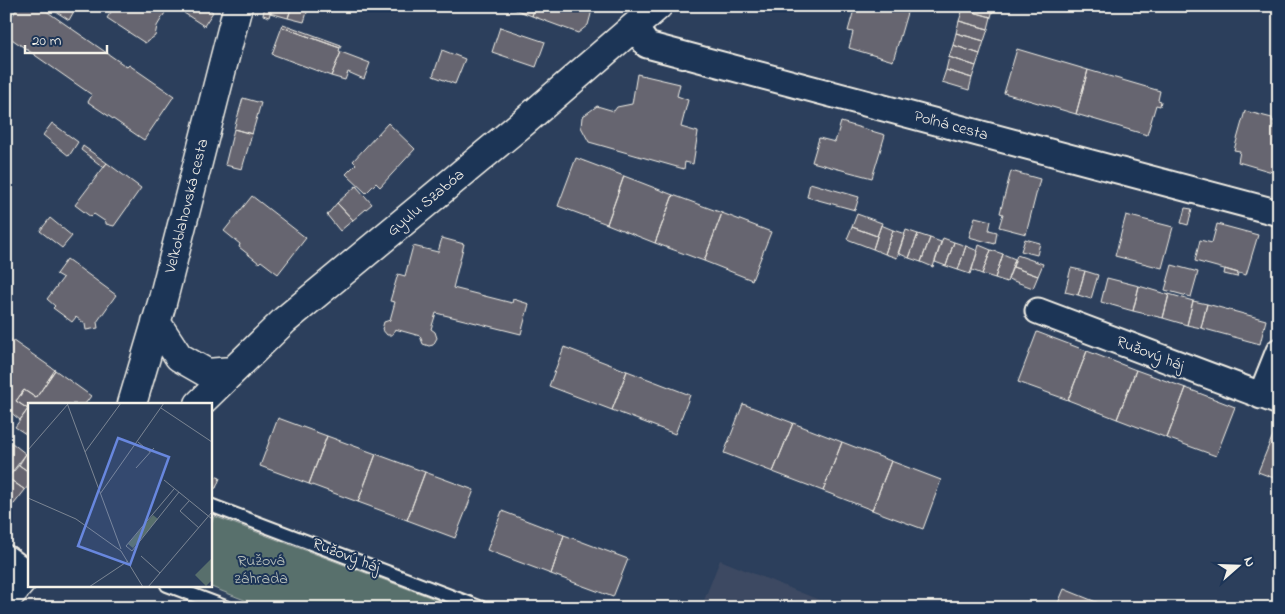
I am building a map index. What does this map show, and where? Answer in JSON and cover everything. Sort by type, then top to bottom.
[{"type":"street","name":"Veľkoblahovská cesta","points":[[132,403],[156,322],[238,6]]},
{"type":"street","name":"Gyulu Szabóa","points":[[200,403],[285,320],[524,122],[658,6]]},
{"type":"street","name":"Poľná cesta","points":[[634,26],[647,45],[1279,213]]},
{"type":"street","name":"Ružový háj","points":[[1038,311],[1270,399],[1279,350]]},
{"type":"street","points":[[156,322],[179,357],[206,373],[232,371]]},
{"type":"street","points":[[6,600],[21,568]]},
{"type":"lane","name":"Ružový háj","points":[[211,505],[482,608]]},
{"type":"lane","points":[[170,586],[228,608]]},
{"type":"shaded area","points":[[720,560],[839,608],[701,608]]},
{"type":"green space","name":"Ružová záhrada","points":[[214,516],[459,608],[265,608],[209,586],[211,586],[211,525]]},
{"type":"building","points":[[19,6],[39,6],[127,67],[129,65],[174,96],[144,140],[88,102],[92,95],[6,35],[6,25]]},
{"type":"building","points":[[47,6],[77,6],[69,20]]},
{"type":"building","points":[[115,6],[169,6],[157,26],[155,36],[145,43],[107,18]]},
{"type":"building","points":[[188,6],[204,6],[213,12],[204,26],[184,13]]},
{"type":"building","points":[[265,6],[272,6],[269,17],[263,15]]},
{"type":"building","points":[[272,6],[292,6],[288,18],[270,13]]},
{"type":"building","points":[[292,6],[309,6],[304,22],[288,18]]},
{"type":"building","points":[[506,6],[535,6],[532,16]]},
{"type":"building","points":[[535,6],[590,6],[591,14],[588,25],[578,33],[532,16]]},
{"type":"building","points":[[855,6],[909,6],[893,61],[849,48],[853,32],[848,31]]},
{"type":"building","points":[[964,6],[994,6],[991,17],[963,9]]},
{"type":"building","points":[[963,9],[991,17],[988,29],[959,21]]},
{"type":"building","points":[[959,21],[988,29],[984,41],[956,33]]},
{"type":"building","points":[[283,24],[341,45],[340,48],[282,27]]},
{"type":"building","points":[[282,27],[340,48],[339,51],[341,52],[331,76],[272,54]]},
{"type":"building","points":[[500,27],[545,42],[536,67],[492,52]]},
{"type":"building","points":[[956,33],[984,41],[980,54],[953,45]]},
{"type":"building","points":[[953,45],[980,54],[976,66],[949,57]]},
{"type":"building","points":[[1017,49],[1088,70],[1076,114],[1004,93]]},
{"type":"building","points":[[442,50],[465,59],[455,84],[433,76]]},
{"type":"building","points":[[341,52],[370,63],[364,79],[348,72],[345,80],[331,76]]},
{"type":"building","points":[[949,57],[976,66],[972,78],[946,70]]},
{"type":"building","points":[[946,70],[972,78],[969,90],[942,82]]},
{"type":"building","points":[[1088,70],[1160,91],[1158,100],[1161,101],[1160,106],[1156,105],[1147,135],[1076,114]]},
{"type":"building","points":[[637,74],[680,84],[677,96],[688,100],[681,127],[698,132],[693,164],[685,162],[684,169],[589,142],[581,127],[582,117],[597,106],[614,111],[617,107],[632,104]]},
{"type":"building","points":[[243,98],[261,103],[252,134],[234,129]]},
{"type":"building","points":[[1245,111],[1272,118],[1272,121],[1275,121],[1274,126],[1279,127],[1279,174],[1238,162],[1240,151],[1234,150]]},
{"type":"building","points":[[841,122],[885,135],[872,178],[812,162],[819,138],[835,142]]},
{"type":"building","points":[[52,123],[78,142],[69,156],[43,135]]},
{"type":"building","points":[[388,123],[415,149],[380,187],[376,183],[366,193],[346,174],[356,164],[353,161]]},
{"type":"building","points":[[234,129],[252,134],[242,169],[225,165]]},
{"type":"building","points":[[83,146],[107,163],[103,167],[81,150]]},
{"type":"building","points":[[576,158],[624,176],[607,224],[558,206]]},
{"type":"building","points":[[107,163],[141,188],[114,226],[106,224],[106,222],[94,214],[91,217],[75,205]]},
{"type":"building","points":[[1011,171],[1040,179],[1026,234],[999,227],[1003,214],[1000,213]]},
{"type":"building","points":[[624,176],[673,195],[655,243],[607,224]]},
{"type":"building","points":[[810,183],[859,197],[855,210],[807,197]]},
{"type":"building","points":[[356,186],[372,204],[353,220],[337,203]]},
{"type":"building","points":[[673,195],[722,213],[704,261],[655,243]]},
{"type":"building","points":[[252,196],[306,238],[278,274],[261,261],[259,263],[239,247],[240,244],[224,231]]},
{"type":"building","points":[[337,203],[353,220],[340,231],[327,215]]},
{"type":"building","points":[[1185,208],[1192,209],[1188,225],[1181,223]]},
{"type":"building","points":[[722,213],[771,232],[752,280],[704,261]]},
{"type":"building","points":[[857,214],[882,223],[877,236],[852,227]]},
{"type":"building","points":[[1126,215],[1173,227],[1162,268],[1115,256]]},
{"type":"building","points":[[975,217],[991,221],[989,230],[997,232],[995,244],[969,237]]},
{"type":"building","points":[[50,218],[72,236],[62,248],[40,231]]},
{"type":"building","points":[[1217,224],[1258,235],[1246,275],[1195,261],[1200,240],[1212,243]]},
{"type":"building","points":[[881,225],[893,230],[885,254],[873,249]]},
{"type":"building","points":[[852,227],[877,236],[873,249],[847,239]]},
{"type":"building","points":[[893,230],[905,234],[897,258],[885,254]]},
{"type":"building","points":[[906,230],[918,234],[909,258],[898,253]]},
{"type":"building","points":[[918,234],[930,238],[921,262],[909,258]]},
{"type":"building","points":[[442,238],[464,244],[453,288],[512,303],[513,299],[529,304],[521,334],[436,313],[431,329],[435,332],[437,338],[433,345],[423,344],[420,336],[395,329],[392,335],[387,335],[382,329],[384,322],[390,320],[395,302],[390,301],[398,274],[405,276],[413,246],[438,252]]},
{"type":"building","points":[[930,238],[941,242],[933,267],[921,262]]},
{"type":"building","points":[[943,238],[954,242],[946,266],[935,262]]},
{"type":"building","points":[[1025,239],[1040,243],[1037,255],[1021,251]]},
{"type":"building","points":[[954,242],[966,246],[958,270],[946,266]]},
{"type":"building","points":[[979,245],[991,250],[982,274],[972,270]]},
{"type":"building","points":[[966,246],[978,251],[970,274],[958,270]]},
{"type":"building","points":[[991,250],[1003,254],[995,278],[982,274]]},
{"type":"building","points":[[1003,254],[1015,259],[1007,282],[995,278]]},
{"type":"building","points":[[1017,255],[1043,264],[1038,276],[1013,267]]},
{"type":"building","points":[[67,259],[116,295],[97,322],[98,328],[86,330],[85,324],[76,317],[72,322],[53,308],[55,306],[47,299],[63,278],[56,274]]},
{"type":"building","points":[[1172,265],[1198,272],[1191,297],[1165,290]]},
{"type":"building","points":[[1013,267],[1038,276],[1033,288],[1008,279]]},
{"type":"building","points":[[1071,268],[1085,271],[1078,295],[1065,292]]},
{"type":"building","points":[[1225,269],[1238,273],[1237,277],[1224,274]]},
{"type":"building","points":[[1085,271],[1098,275],[1091,299],[1078,295]]},
{"type":"building","points":[[1107,278],[1139,286],[1133,311],[1101,302]]},
{"type":"building","points":[[1139,286],[1169,295],[1163,318],[1133,311]]},
{"type":"building","points":[[1169,294],[1193,301],[1187,325],[1163,318]]},
{"type":"building","points":[[1193,301],[1207,304],[1201,328],[1187,325]]},
{"type":"building","points":[[1207,304],[1266,320],[1260,344],[1201,328]]},
{"type":"building","points":[[1037,332],[1087,351],[1068,400],[1018,382]]},
{"type":"building","points":[[6,336],[55,370],[36,398],[24,390],[16,401],[28,409],[20,420],[9,411],[12,407],[6,402]]},
{"type":"building","points":[[564,347],[627,371],[612,410],[549,386]]},
{"type":"building","points":[[1087,351],[1136,370],[1117,419],[1068,400]]},
{"type":"building","points":[[55,370],[91,396],[86,403],[28,403],[28,409],[16,401],[24,390],[36,398]]},
{"type":"building","points":[[1136,370],[1186,388],[1167,438],[1117,419]]},
{"type":"building","points":[[627,371],[690,395],[675,434],[612,410]]},
{"type":"building","points":[[1186,388],[1235,407],[1216,456],[1167,438]]},
{"type":"building","points":[[743,404],[793,423],[773,472],[724,453]]},
{"type":"building","points":[[28,409],[28,435],[15,427]]},
{"type":"building","points":[[278,418],[327,436],[309,484],[260,466]]},
{"type":"building","points":[[793,423],[842,442],[823,491],[773,472]]},
{"type":"building","points":[[1279,423],[1279,480],[1258,472]]},
{"type":"building","points":[[327,436],[376,454],[358,502],[309,484]]},
{"type":"building","points":[[842,442],[891,461],[872,510],[823,491]]},
{"type":"building","points":[[12,443],[26,454],[6,480],[6,451]]},
{"type":"building","points":[[26,454],[28,455],[28,471],[19,465]]},
{"type":"building","points":[[376,454],[425,472],[407,520],[358,502]]},
{"type":"building","points":[[891,461],[941,480],[923,529],[872,510]]},
{"type":"building","points":[[19,465],[28,471],[28,486],[25,490],[8,478]]},
{"type":"building","points":[[425,472],[474,490],[455,538],[407,520]]},
{"type":"building","points":[[211,474],[220,478],[216,488],[211,489]]},
{"type":"building","points":[[8,478],[25,490],[14,504],[6,504],[6,480]]},
{"type":"building","points":[[502,511],[564,535],[551,574],[487,550]]},
{"type":"building","points":[[564,535],[628,559],[613,597],[551,574]]},
{"type":"building","points":[[1064,589],[1111,608],[1056,608]]}]
